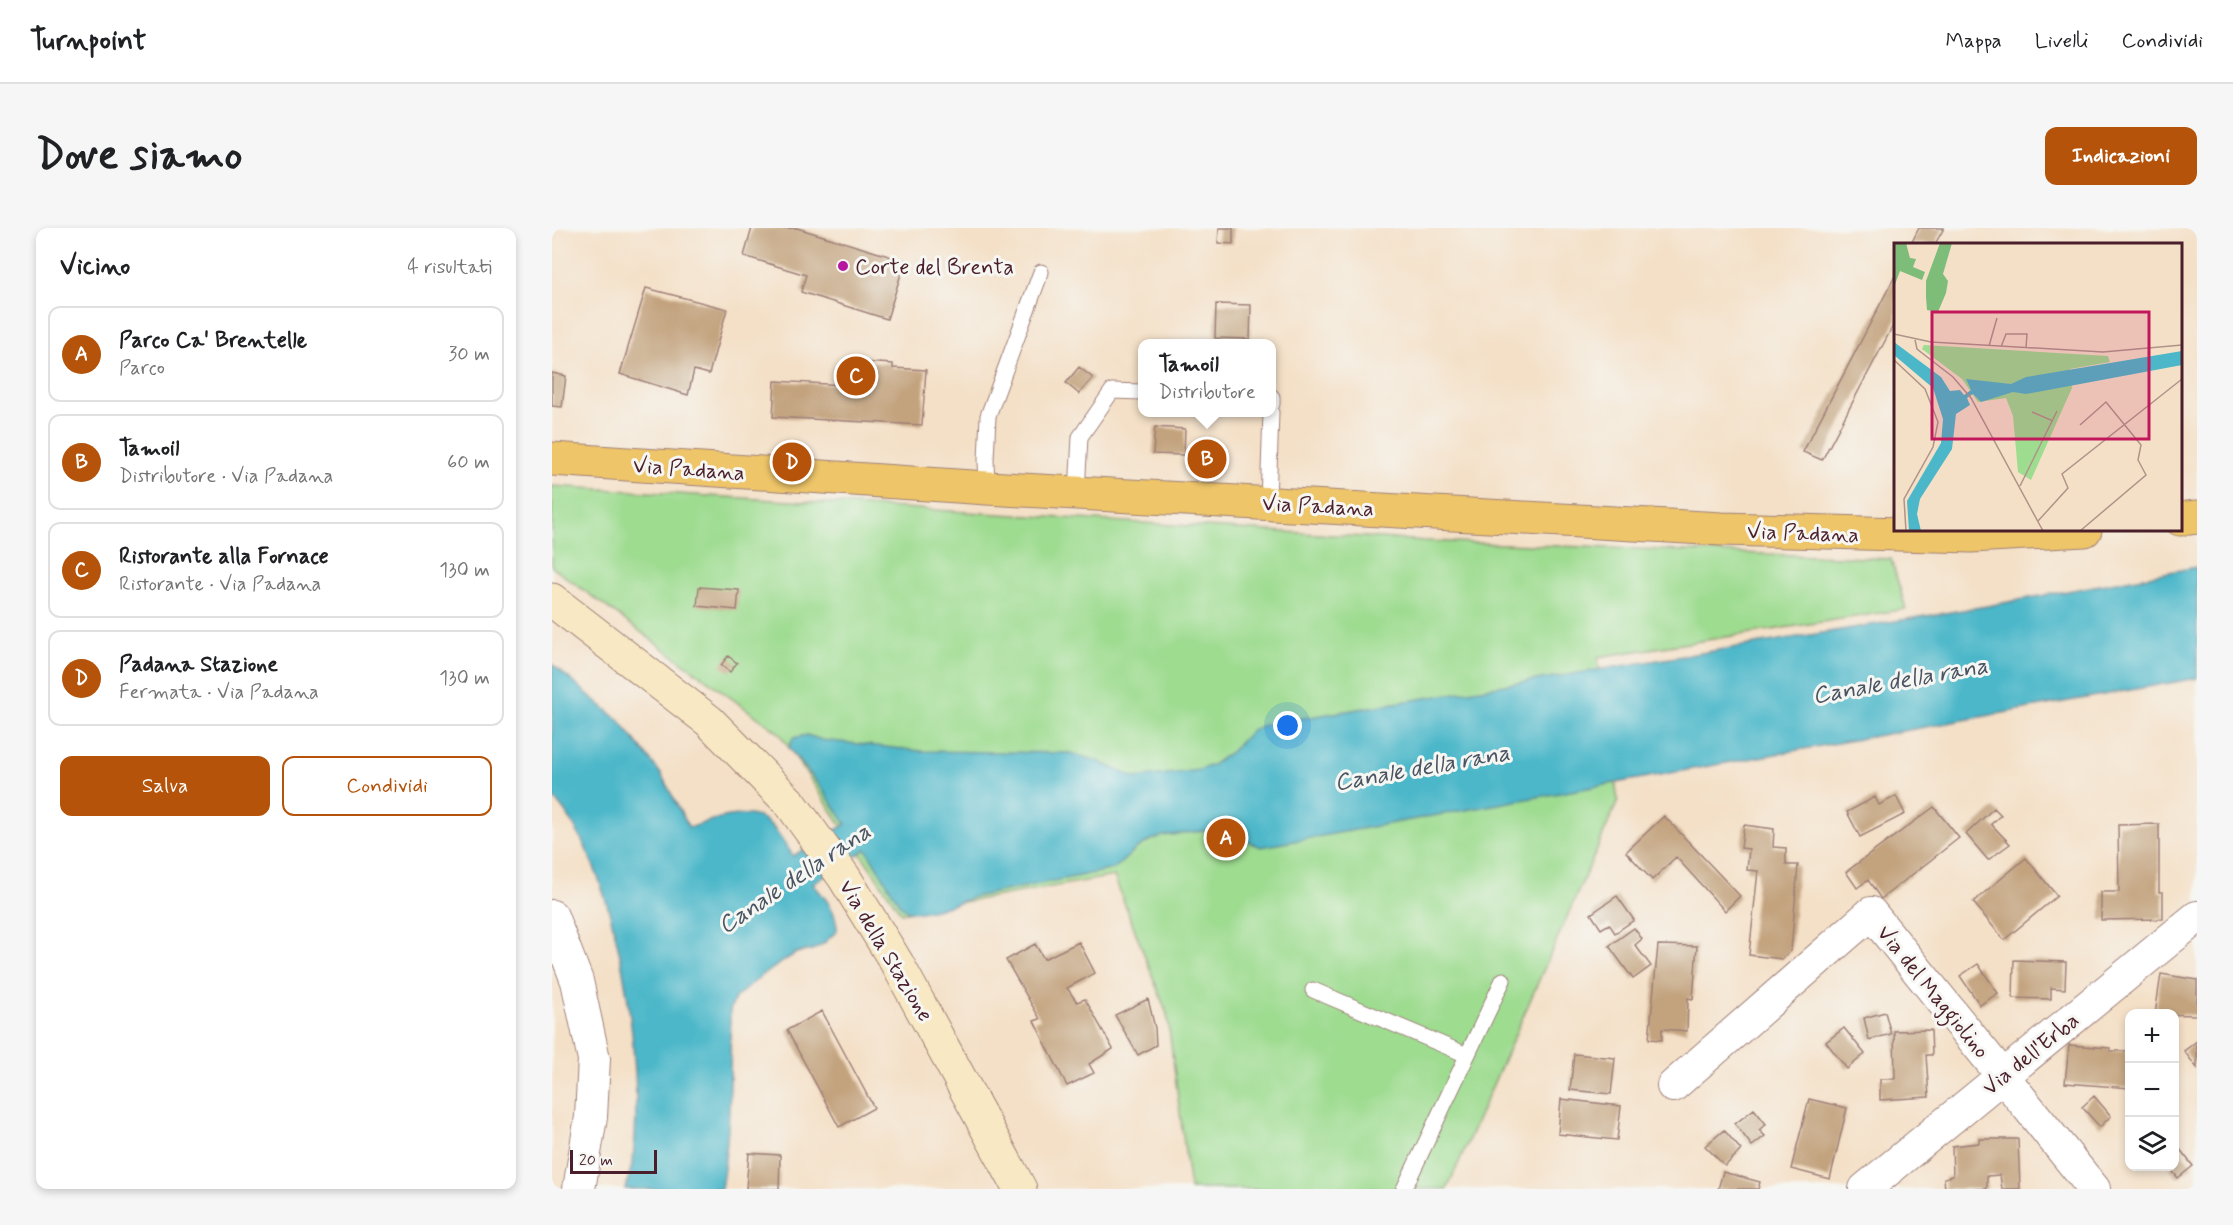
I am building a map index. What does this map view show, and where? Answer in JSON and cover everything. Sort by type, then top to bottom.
[{"type":"main road","name":"Via Padana","points":[[552,459],[987,488],[1710,528],[1971,536],[2056,531]]},
{"type":"main road","points":[[2182,519],[2197,517]]},
{"type":"street","name":"Via della Stazione","points":[[552,600],[709,721],[791,804],[844,877],[898,964],[1020,1189]]},
{"type":"street","name":"Via del Maggiolino","points":[[1672,1086],[1871,913],[2094,1189]]},
{"type":"street","points":[[552,916],[577,981],[594,1059],[591,1117],[579,1189]]},
{"type":"street","name":"Via dell'Erba","points":[[1864,1189],[2197,917]]},
{"type":"lane","points":[[987,488],[988,416],[1041,273]]},
{"type":"lane","points":[[1077,492],[1080,437],[1112,391],[1138,392]]},
{"type":"lane","points":[[1268,502],[1271,417]]},
{"type":"lane","points":[[1404,1189],[1503,980]]},
{"type":"lane","points":[[1313,990],[1467,1055]]},
{"type":"green space","points":[[552,486],[1427,541],[1891,559],[1906,609],[1598,657],[1618,801],[1447,1189],[1190,1189],[1167,1014],[1114,876],[901,913],[779,733],[552,567]]},
{"type":"water","name":"Canale della rana","points":[[2197,567],[2197,678],[1261,847],[1224,831],[1201,831],[1163,836],[1137,848],[1114,869],[974,897],[946,907],[920,912],[908,911],[900,905],[866,849],[813,884],[833,911],[837,931],[823,944],[812,950],[796,953],[761,976],[735,998],[730,1010],[729,1122],[721,1189],[625,1189],[632,1162],[636,1118],[631,1021],[611,917],[595,870],[575,828],[552,796],[552,664],[620,721],[661,774],[689,828],[736,815],[755,816],[772,826],[793,856],[846,824],[820,786],[789,748],[793,738],[807,735],[822,740],[921,751],[1070,753],[1095,760],[1135,778],[1199,770],[1212,765],[1232,751],[1252,730],[1267,724],[1987,606]]},
{"type":"building","points":[[752,228],[797,228],[905,261],[887,319],[801,292],[806,275],[744,256]]},
{"type":"building","points":[[1219,228],[1233,228],[1233,244],[1218,243]]},
{"type":"building","points":[[1919,228],[1944,228],[1936,243],[1912,243]]},
{"type":"building","points":[[1894,278],[1894,324],[1822,460],[1803,452]]},
{"type":"building","points":[[646,288],[727,309],[709,374],[694,370],[688,395],[620,374]]},
{"type":"building","points":[[1216,304],[1251,305],[1250,339],[1215,338]]},
{"type":"building","points":[[845,361],[893,364],[893,368],[926,370],[922,425],[773,417],[775,381],[844,385]]},
{"type":"building","points":[[1079,367],[1093,378],[1079,394],[1066,383]]},
{"type":"building","points":[[552,373],[566,376],[562,407],[552,406]]},
{"type":"building","points":[[1155,427],[1185,429],[1184,455],[1153,454]]},
{"type":"building","points":[[699,587],[739,590],[737,610],[697,606]]},
{"type":"building","points":[[728,656],[737,663],[730,672],[721,665]]},
{"type":"building","points":[[1896,796],[1905,814],[1860,837],[1847,812],[1875,797],[1879,805]]},
{"type":"building","points":[[1934,807],[1959,838],[1881,899],[1868,880],[1857,888],[1846,872]]},
{"type":"building","points":[[1994,808],[2001,815],[1991,824],[2010,844],[1988,860],[1966,834]]},
{"type":"building","points":[[1664,816],[1740,896],[1725,911],[1676,857],[1652,880],[1626,852]]},
{"type":"building","points":[[2159,824],[2159,892],[2163,892],[2163,919],[2101,920],[2101,892],[2119,892],[2118,825]]},
{"type":"building","points":[[1744,825],[1774,829],[1773,847],[1786,848],[1786,865],[1798,865],[1791,951],[1782,959],[1749,955],[1758,871],[1747,870],[1749,849],[1741,848]]},
{"type":"building","points":[[2026,858],[2057,896],[2004,940],[1973,902]]},
{"type":"building","points":[[1617,896],[1634,920],[1615,933],[1609,924],[1601,929],[1591,914]]},
{"type":"building","points":[[1634,928],[1642,939],[1635,945],[1651,966],[1633,979],[1609,946]]},
{"type":"building","points":[[1079,942],[1095,973],[1067,988],[1077,1002],[1085,999],[1113,1049],[1089,1064],[1094,1073],[1067,1086],[1034,1021],[1040,1019],[1006,960],[1035,944],[1044,959]]},
{"type":"building","points":[[1658,945],[1697,946],[1693,999],[1688,998],[1687,1031],[1662,1029],[1662,1040],[1649,1039]]},
{"type":"building","points":[[2014,960],[2066,962],[2065,989],[2051,988],[2051,999],[2013,998]]},
{"type":"building","points":[[1978,964],[1998,993],[1980,1005],[1960,976]]},
{"type":"building","points":[[2161,974],[2197,980],[2197,1015],[2179,1015],[2179,1009],[2156,1009]]},
{"type":"building","points":[[1148,999],[1155,1028],[1156,1045],[1138,1055],[1115,1015]]},
{"type":"building","points":[[822,1011],[874,1108],[839,1127],[787,1030]]},
{"type":"building","points":[[1885,1012],[1891,1034],[1869,1040],[1864,1018]]},
{"type":"building","points":[[1844,1028],[1865,1054],[1847,1069],[1826,1042]]},
{"type":"building","points":[[1931,1030],[1932,1055],[1926,1055],[1929,1097],[1880,1100],[1880,1079],[1895,1079],[1894,1031]]},
{"type":"building","points":[[2197,1041],[2197,1068],[2184,1051]]},
{"type":"building","points":[[2069,1045],[2125,1051],[2125,1088],[2065,1083]]},
{"type":"building","points":[[1574,1054],[1615,1058],[1611,1094],[1570,1090]]},
{"type":"building","points":[[2094,1096],[2111,1116],[2100,1127],[2082,1107]]},
{"type":"building","points":[[1561,1099],[1621,1106],[1617,1140],[1558,1134]]},
{"type":"building","points":[[1809,1099],[1847,1108],[1830,1179],[1791,1169]]},
{"type":"building","points":[[1754,1109],[1766,1124],[1759,1130],[1765,1136],[1752,1146],[1735,1124]]},
{"type":"building","points":[[1724,1130],[1741,1150],[1725,1166],[1705,1146]]},
{"type":"building","points":[[1979,1139],[2018,1139],[2020,1189],[2002,1189],[2000,1175],[1987,1176],[1987,1189],[1945,1189],[1944,1178],[1953,1176],[1952,1146],[1979,1143]]},
{"type":"building","points":[[2179,1148],[2193,1166],[2178,1178],[2172,1171],[2179,1171]]},
{"type":"building","points":[[749,1153],[780,1155],[779,1189],[746,1189]]},
{"type":"building","points":[[1723,1172],[1760,1182],[1758,1189],[1718,1189]]},
{"type":"place","name":"Corte del Brenta","points":[[843,266]]},
{"type":"place","name":"Ristorante alla Fornace","points":[[856,376]]},
{"type":"place","name":"Tamoil","points":[[1207,459]]},
{"type":"place","name":"Padana Stazione","points":[[792,462]]},
{"type":"place","name":"Parco Ca' Brentelle","points":[[1226,838]]}]
